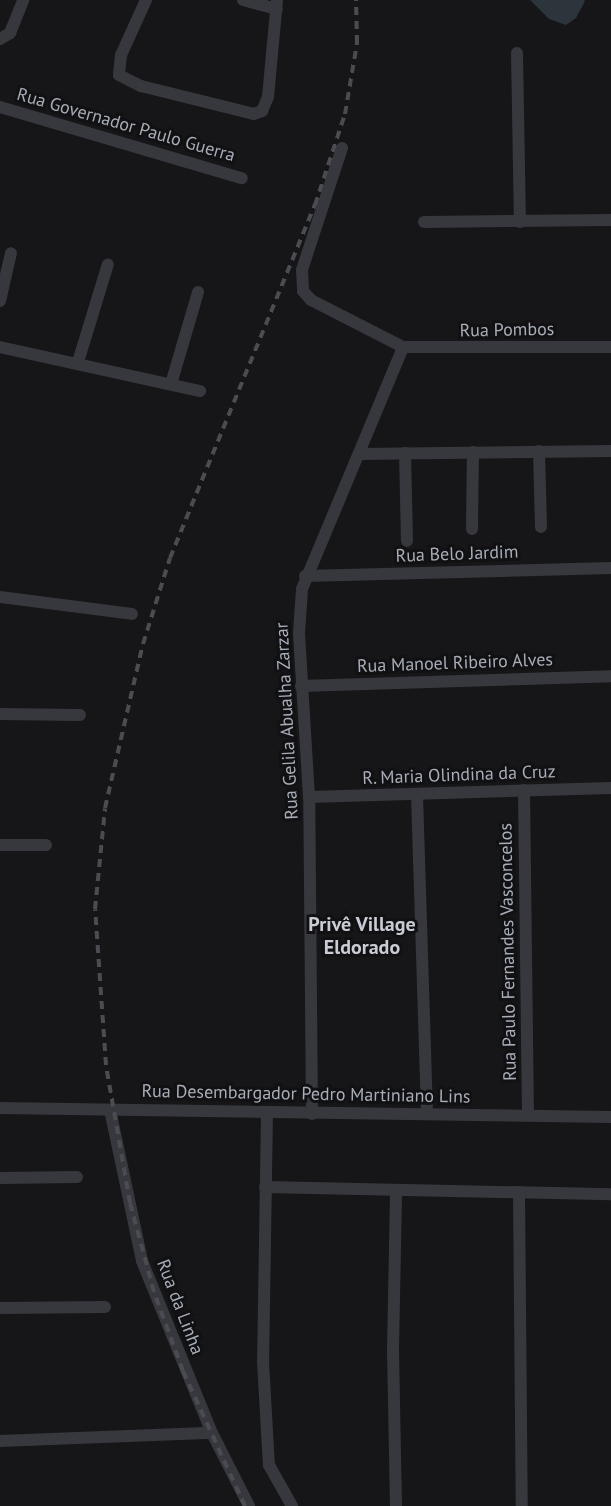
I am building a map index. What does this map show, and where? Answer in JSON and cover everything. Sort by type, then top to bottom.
[{"type":"street","points":[[3,38],[23,0]]},
{"type":"street","points":[[146,0],[121,55],[119,75],[141,86],[233,111],[260,113],[271,86],[277,5],[243,0]]},
{"type":"street","points":[[517,53],[520,222]]},
{"type":"street","name":"Rua Governador Paulo Guerra","points":[[0,107],[243,178]]},
{"type":"street","points":[[342,148],[302,270],[303,291],[316,303],[404,347]]},
{"type":"street","points":[[424,222],[611,220]]},
{"type":"street","points":[[0,301],[11,253]]},
{"type":"street","points":[[78,362],[108,264]]},
{"type":"street","points":[[171,384],[198,292]]},
{"type":"street","points":[[0,347],[78,362],[200,391]]},
{"type":"street","name":"Rua Pombos","points":[[404,347],[611,347]]},
{"type":"street","name":"Rua Gelila Abualha Zarzar","points":[[312,1114],[309,797],[299,633],[305,576],[404,347]]},
{"type":"street","points":[[539,451],[541,527]]},
{"type":"street","points":[[359,454],[611,451]]},
{"type":"street","points":[[472,529],[473,452]]},
{"type":"street","points":[[405,453],[406,541]]},
{"type":"street","name":"Rua Belo Jardim","points":[[305,576],[611,567]]},
{"type":"street","points":[[0,597],[132,615]]},
{"type":"street","name":"Rua Manoel Ribeiro Alves","points":[[301,686],[611,676]]},
{"type":"street","points":[[0,714],[80,715]]},
{"type":"street","name":"R. Maria Olindina da Cruz","points":[[309,797],[611,788]]},
{"type":"street","name":"Rua Paulo Fernandes Vasconcelos","points":[[524,790],[528,1114]]},
{"type":"street","points":[[417,795],[427,1114]]},
{"type":"street","points":[[0,845],[46,845]]},
{"type":"street","name":"Rua Desembargador Pedro Martiniano Lins","points":[[0,1108],[611,1117]]},
{"type":"street","name":"Rua da Linha","points":[[110,1110],[135,1240],[212,1433],[249,1506]]},
{"type":"street","points":[[267,1113],[264,1362],[269,1465],[292,1506]]},
{"type":"street","points":[[0,1178],[77,1177]]},
{"type":"street","points":[[266,1187],[611,1194]]},
{"type":"street","points":[[396,1191],[393,1350],[396,1506]]},
{"type":"street","points":[[519,1192],[522,1506]]},
{"type":"street","points":[[0,1308],[105,1307]]},
{"type":"street","points":[[0,1441],[212,1433]]},
{"type":"shaded area","points":[[530,0],[585,1],[576,18],[566,25],[549,19]]},
{"type":"railway","points":[[245,1506],[183,1371],[154,1292],[130,1203],[106,1065],[95,909],[105,808],[143,644],[170,558],[315,205],[345,114],[357,43],[356,0]]},
{"type":"district","name":"Privê Village Eldorado","points":[[362,936]]}]
